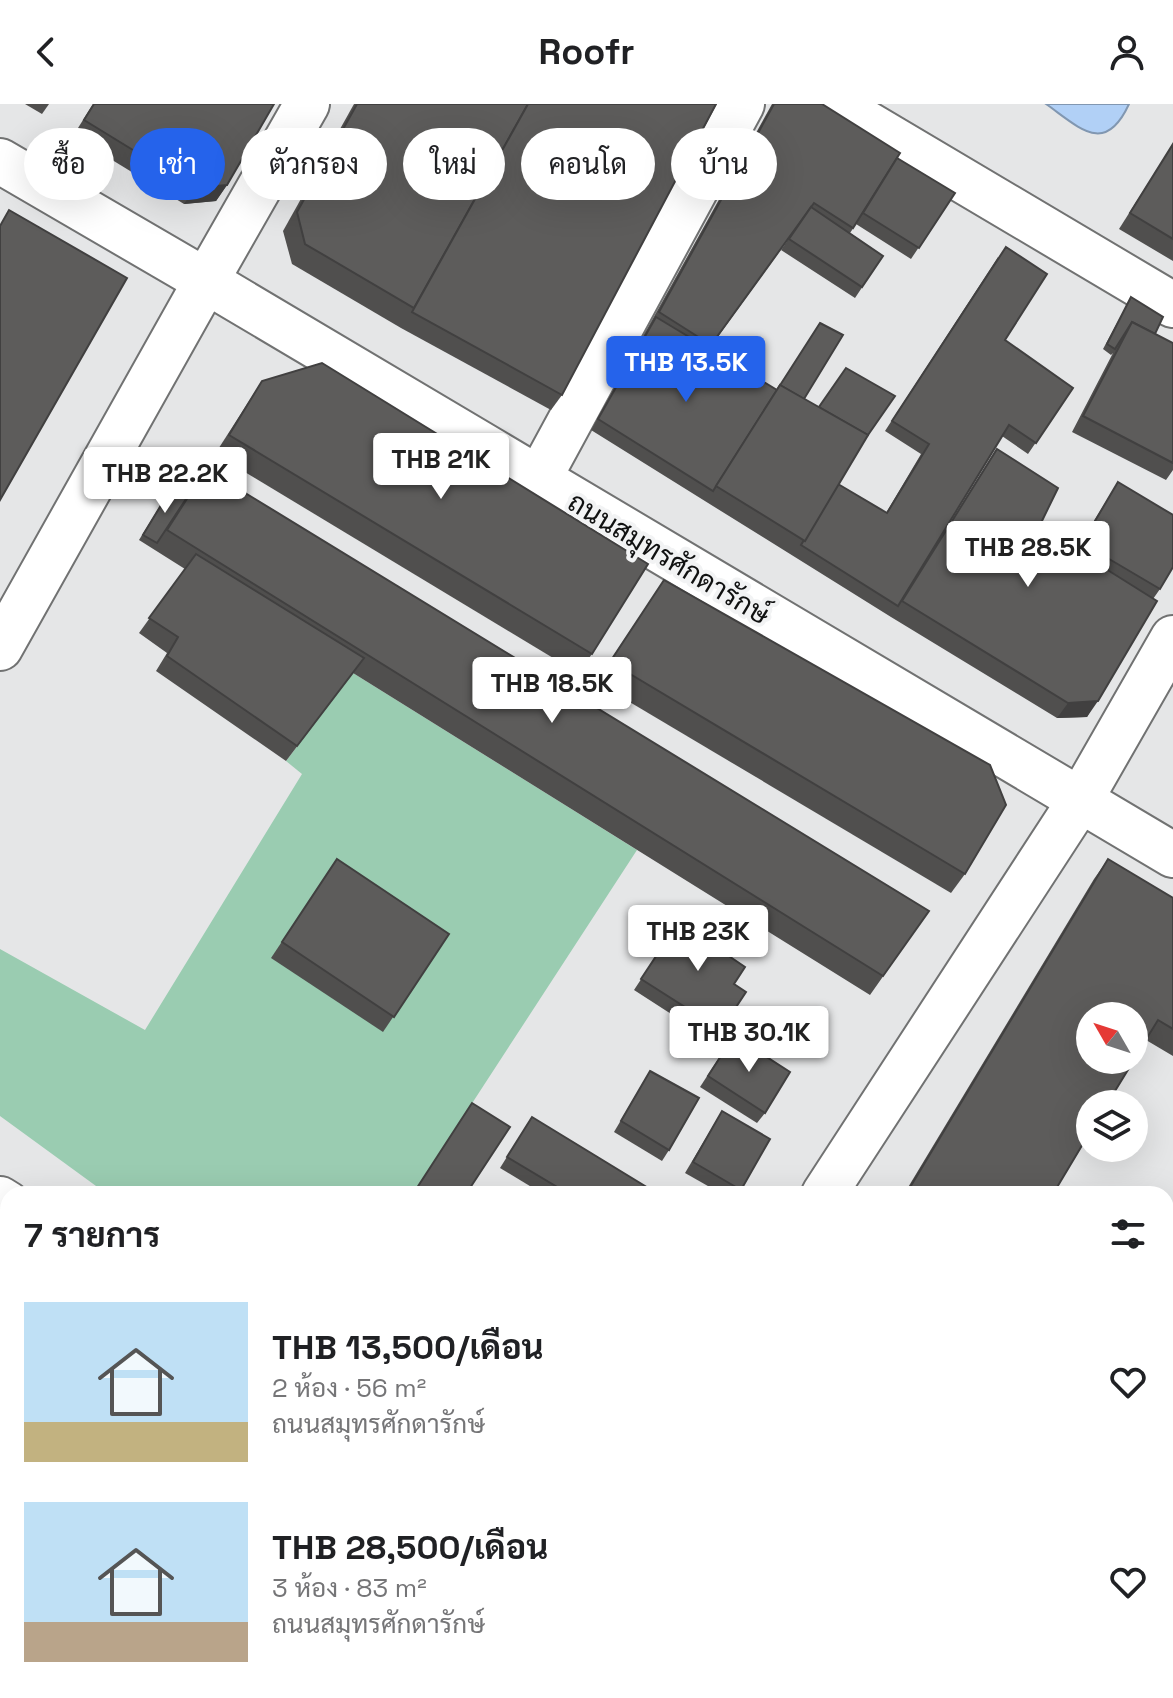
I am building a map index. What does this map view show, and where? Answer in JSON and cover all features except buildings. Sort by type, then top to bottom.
[{"type":"street","points":[[0,648],[307,104]]},
{"type":"street","points":[[538,480],[742,104]]},
{"type":"street","points":[[834,104],[1173,305]]},
{"type":"street","name":"ถนนสมุทรศักดารักษ์","points":[[0,161],[1173,855]]},
{"type":"street","points":[[829,1186],[1079,802],[1173,638]]},
{"type":"green space","points":[[353,673],[637,850],[418,1186],[96,1186],[0,1116],[0,949],[145,1030],[302,774],[286,761]]},
{"type":"water","points":[[1046,104],[1129,104],[1120,120],[1101,133],[1081,128]]}]
